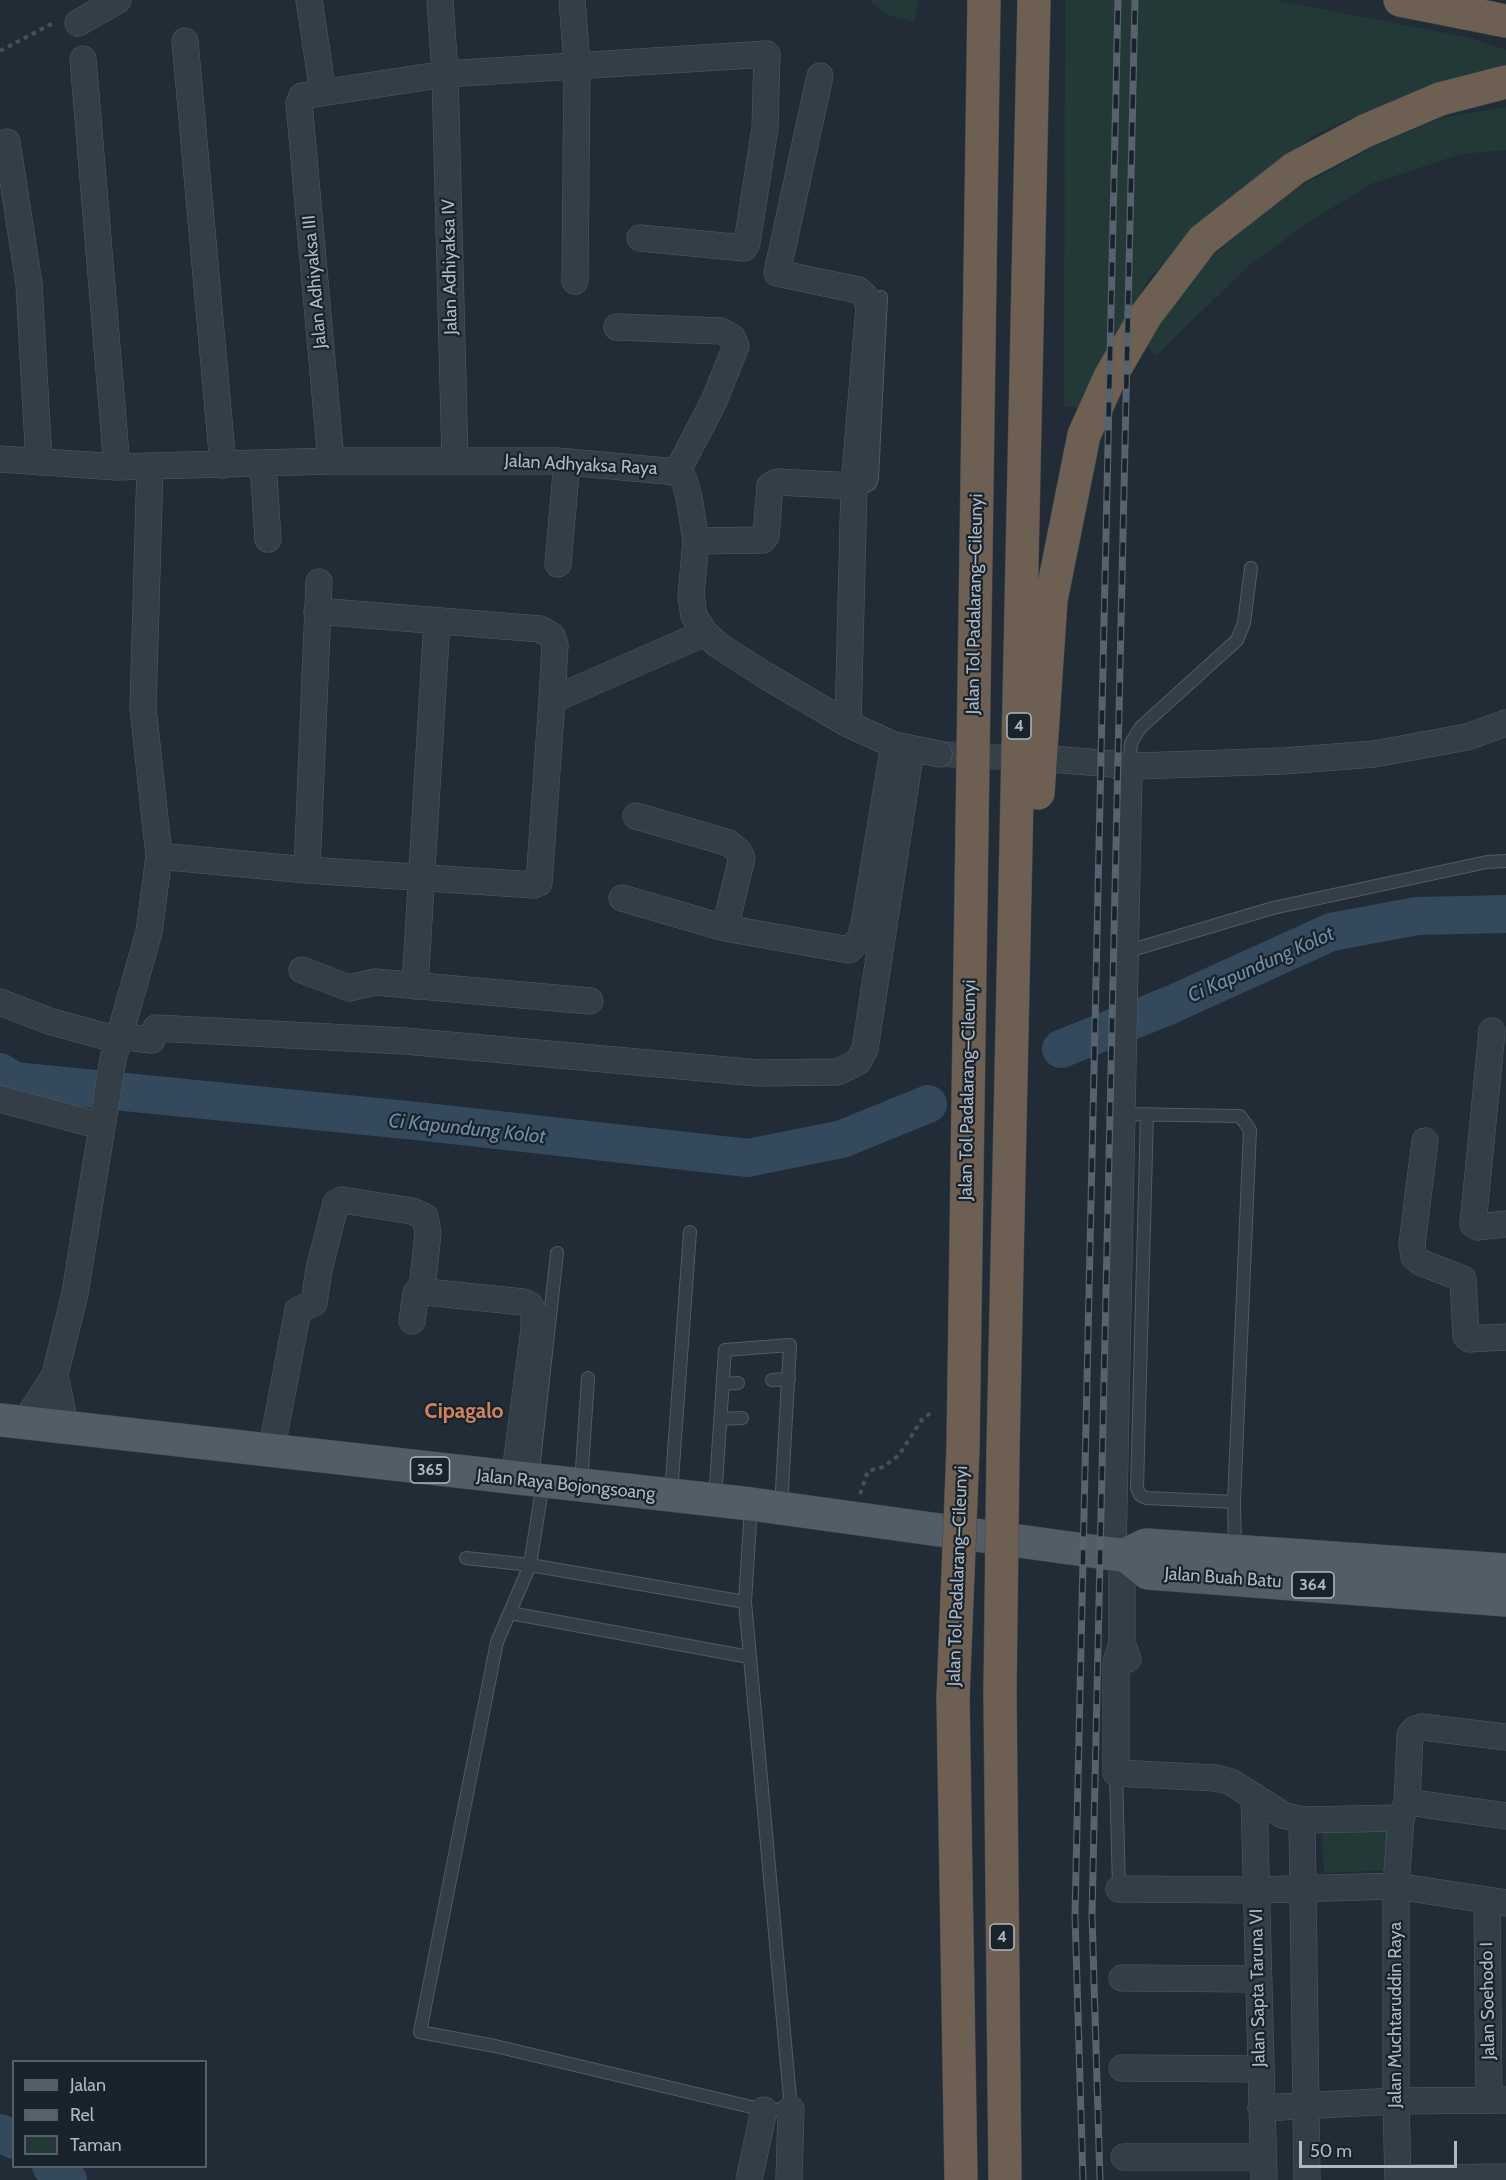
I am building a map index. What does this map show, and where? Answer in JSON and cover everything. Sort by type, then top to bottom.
[{"type":"highway","name":"Jalan Tol Padalarang–Cileunyi","points":[[961,2180],[953,1698],[963,1448],[984,0]]},
{"type":"highway","name":"4","points":[[1005,2180],[1000,1693],[1003,1451],[1034,0]]},
{"type":"highway","points":[[1400,0],[1506,21]]},
{"type":"highway","points":[[1007,1268],[1051,600],[1084,435],[1110,377],[1146,315],[1203,240],[1295,168],[1365,131],[1440,99],[1506,82]]},
{"type":"main road","name":"Jalan Raya Bojongsoang","points":[[12,1422],[766,1507],[989,1539]]},
{"type":"main road","name":"Jalan Buah Batu","points":[[989,1539],[1120,1554],[1146,1545],[1506,1569]]},
{"type":"main road","name":"Jalan Buah Batu","points":[[1120,1554],[1148,1573],[1506,1600]]},
{"type":"street","points":[[78,22],[118,0]]},
{"type":"street","points":[[309,0],[322,92],[445,74],[765,54],[769,58],[765,128],[747,243],[744,248],[640,238]]},
{"type":"street","name":"Jalan Adhiyaksa IV","points":[[440,0],[445,74],[455,460]]},
{"type":"street","points":[[572,0],[577,64],[575,281]]},
{"type":"street","points":[[185,41],[223,465]]},
{"type":"street","points":[[83,59],[117,467]]},
{"type":"street","points":[[820,76],[777,273],[858,290],[865,296],[869,307],[854,486],[848,724]]},
{"type":"street","name":"Jalan Adhiyaksa III","points":[[322,92],[302,96],[299,103],[331,461]]},
{"type":"street","points":[[7,142],[30,284],[39,462]]},
{"type":"street","points":[[617,327],[722,331],[732,337],[736,346],[714,401],[677,472]]},
{"type":"street","name":"Jalan Adhyaksa Raya","points":[[0,459],[117,467],[331,461],[567,462],[677,472],[684,480],[689,497],[696,541],[691,595],[694,616],[705,633],[736,657],[848,724],[902,748],[939,754]]},
{"type":"street","points":[[558,564],[567,462]]},
{"type":"street","points":[[263,464],[268,539]]},
{"type":"street","points":[[66,1428],[55,1375],[75,1293],[117,1045],[149,932],[159,856],[143,708],[150,467]]},
{"type":"street","points":[[696,541],[763,540],[766,536],[770,486],[777,482],[854,486]]},
{"type":"street","points":[[307,870],[319,582]]},
{"type":"street","points":[[159,856],[307,870],[534,885],[539,882],[555,645],[552,636],[546,630],[318,611]]},
{"type":"street","points":[[415,986],[437,621]]},
{"type":"street","points":[[552,700],[705,633]]},
{"type":"street","points":[[1129,771],[1138,766],[1283,761],[1374,754],[1467,737],[1506,723]]},
{"type":"street","points":[[622,898],[725,928],[849,950],[855,946],[864,924],[902,748]]},
{"type":"street","points":[[0,1002],[117,1045],[152,1041],[156,1028],[405,1041],[759,1073],[838,1072],[858,1062],[865,1049],[902,748]]},
{"type":"street","points":[[1051,759],[1113,764],[1129,771]]},
{"type":"street","points":[[1129,771],[1121,1067],[1120,1554],[1122,1643],[1129,1662],[1123,1773],[1215,1778],[1231,1782],[1283,1815],[1302,1820],[1404,1810],[1506,1816]]},
{"type":"street","points":[[636,816],[729,843],[738,851],[742,858],[725,928]]},
{"type":"street","points":[[302,970],[350,988],[366,982],[590,1001]]},
{"type":"street","points":[[1492,1031],[1473,1224],[1477,1227],[1506,1224]]},
{"type":"street","points":[[0,1098],[103,1118]]},
{"type":"street","points":[[1425,1141],[1412,1244],[1414,1257],[1420,1262],[1463,1279],[1466,1335],[1469,1339],[1506,1337]]},
{"type":"street","points":[[271,1452],[298,1310],[314,1303],[336,1203],[342,1200],[355,1202],[412,1211],[425,1217],[428,1233],[422,1289]]},
{"type":"street","points":[[422,1289],[426,1292],[523,1302],[530,1305],[534,1313],[534,1329],[530,1481]]},
{"type":"street","points":[[412,1321],[416,1293],[422,1289]]},
{"type":"street","points":[[12,1422],[55,1375]]},
{"type":"street","name":"Jalan Muchtaruddin Raya","points":[[1398,2179],[1396,1886],[1410,1735],[1415,1729],[1422,1727],[1506,1737]]},
{"type":"street","name":"Jalan Sapta Taruna VI","points":[[1254,1796],[1263,2168]]},
{"type":"street","points":[[1302,1820],[1307,2180]]},
{"type":"street","points":[[1119,1889],[1256,1890],[1396,1886],[1497,1902]]},
{"type":"street","name":"Jalan Soehodo I","points":[[1497,1902],[1498,2100]]},
{"type":"street","points":[[1122,1978],[1257,1979]]},
{"type":"street","points":[[1122,2068],[1260,2068]]},
{"type":"street","points":[[1261,2108],[1396,2101],[1498,2100]]},
{"type":"street","points":[[789,2180],[791,2109]]},
{"type":"street","points":[[749,2180],[764,2110]]},
{"type":"street","points":[[1124,2157],[1263,2168]]},
{"type":"street","points":[[1398,2179],[1506,2177]]},
{"type":"lane","points":[[854,486],[864,487],[870,484],[872,478],[881,297]]},
{"type":"lane","points":[[1129,771],[1131,743],[1140,728],[1237,640],[1244,622],[1251,568]]},
{"type":"lane","points":[[1125,952],[1273,908],[1487,862],[1506,861]]},
{"type":"lane","points":[[1122,1114],[1240,1116],[1250,1130],[1234,1502],[1235,1551]]},
{"type":"lane","points":[[1148,1114],[1137,1488],[1140,1496],[1146,1498],[1234,1502]]},
{"type":"lane","points":[[670,1496],[690,1232]]},
{"type":"lane","points":[[557,1254],[530,1481],[530,1565],[497,1642],[420,2032],[495,2046],[764,2110],[791,2109],[745,1602],[766,1507],[789,1379],[790,1345],[726,1349],[714,1501]]},
{"type":"lane","points":[[581,1487],[588,1378]]},
{"type":"lane","points":[[771,1380],[789,1379]]},
{"type":"lane","points":[[723,1384],[738,1383]]},
{"type":"lane","points":[[721,1419],[742,1418]]},
{"type":"lane","points":[[466,1558],[530,1565],[745,1602]]},
{"type":"lane","points":[[510,1613],[749,1657]]},
{"type":"lane","points":[[1119,1889],[1123,1773]]},
{"type":"path","points":[[0,51],[77,11],[78,22]]},
{"type":"path","points":[[861,1521],[860,1491],[868,1471],[883,1467],[899,1455],[913,1431],[934,1411]]},
{"type":"green space","points":[[869,0],[919,0],[914,22],[886,14]]},
{"type":"green space","points":[[1065,0],[1275,0],[1466,37],[1506,50],[1506,73],[1421,92],[1339,123],[1313,136],[1215,212],[1149,278],[1078,408],[1064,406]]},
{"type":"green space","points":[[1506,107],[1506,150],[1461,154],[1371,184],[1306,224],[1248,266],[1157,355],[1147,346],[1148,329],[1215,254],[1290,192],[1373,147],[1441,118]]},
{"type":"green space","points":[[1390,1828],[1392,1870],[1324,1873],[1322,1832]]},
{"type":"waterway","name":"Ci Kapundung Kolot","points":[[1061,1049],[1168,1006],[1331,932],[1417,916],[1506,914]]},
{"type":"waterway","name":"Ci Kapundung Kolot","points":[[0,1072],[14,1081],[417,1121],[748,1158],[842,1139],[928,1104]]},
{"type":"waterway","points":[[0,2133],[12,2139]]},
{"type":"waterway","points":[[53,2168],[68,2180]]},
{"type":"tunnel","points":[[939,754],[1036,759]]},
{"type":"railway","points":[[1083,2180],[1075,1915],[1118,0]]},
{"type":"railway","points":[[1100,2180],[1092,1915],[1135,0]]},
{"type":"district","name":"Cipagalo","points":[[464,1412]]}]
